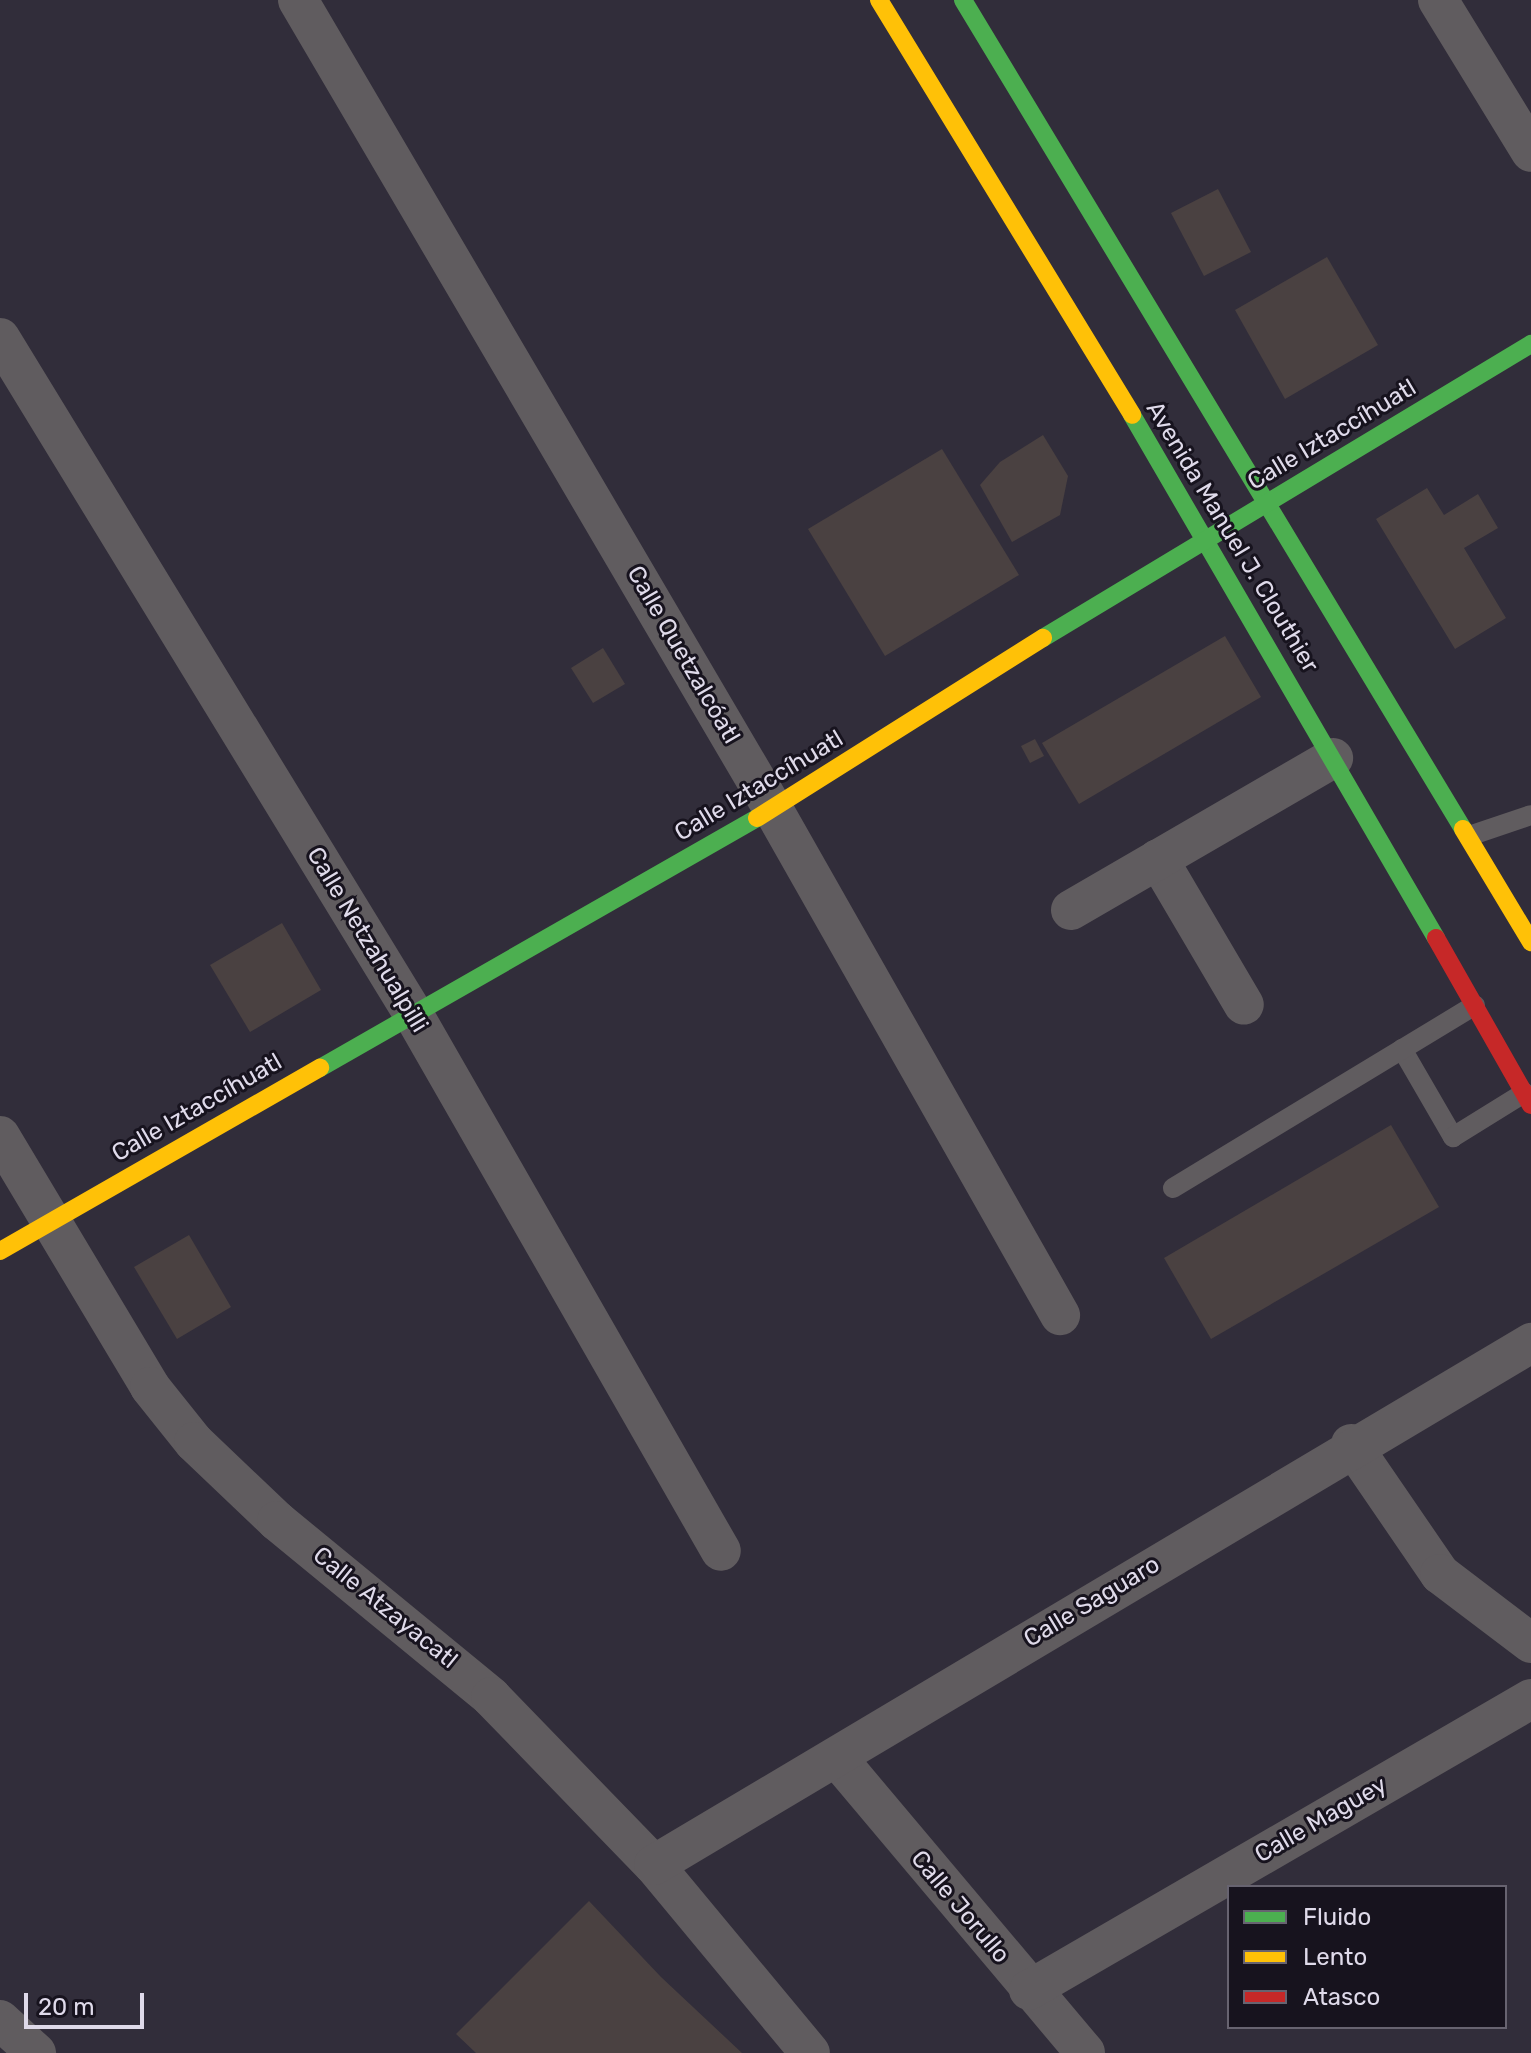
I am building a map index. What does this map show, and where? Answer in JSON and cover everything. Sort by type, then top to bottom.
[{"type":"main road","name":"Avenida Manuel J. Clouthier","points":[[879,0],[1206,535],[1475,1005],[1523,1072],[1528,1099]]},
{"type":"main road","name":"Avenida Manuel J. Clouthier","points":[[963,0],[1531,942]]},
{"type":"main road","name":"Calle Iztaccíhuatl","points":[[0,1251],[412,1012],[773,809],[1206,535],[1268,503],[1531,344]]},
{"type":"street","name":"Calle Quetzalcóatl","points":[[298,0],[773,809],[1060,1315]]},
{"type":"street","points":[[1438,0],[1531,152]]},
{"type":"street","name":"Calle Netzahualpilli","points":[[0,338],[412,1012],[721,1551]]},
{"type":"street","points":[[1071,910],[1333,758]]},
{"type":"street","points":[[1158,859],[1244,1005]]},
{"type":"street","name":"Calle Atzayacatl","points":[[0,1136],[150,1387],[194,1442],[277,1521],[491,1697],[654,1865],[810,2053]]},
{"type":"street","name":"Calle Saguaro","points":[[654,1865],[837,1758],[1351,1444],[1531,1343]]},
{"type":"street","points":[[1351,1444],[1440,1574],[1531,1643]]},
{"type":"street","name":"Calle Maguey","points":[[1029,1990],[1531,1699]]},
{"type":"street","name":"Calle Jorullo","points":[[837,1758],[1085,2053]]},
{"type":"street","points":[[0,2020],[36,2053]]},
{"type":"lane","points":[[1469,836],[1531,815]]},
{"type":"lane","points":[[1173,1188],[1475,1005]]},
{"type":"lane","points":[[1402,1049],[1453,1137],[1528,1099]]},
{"type":"building","points":[[1218,189],[1251,252],[1204,276],[1171,213]]},
{"type":"building","points":[[1327,257],[1378,345],[1285,399],[1235,310]]},
{"type":"building","points":[[1043,435],[1068,476],[1060,515],[1012,542],[980,485],[1000,462]]},
{"type":"building","points":[[942,449],[1019,575],[885,656],[808,529]]},
{"type":"building","points":[[1427,488],[1444,515],[1478,494],[1498,528],[1464,548],[1506,618],[1455,649],[1376,519]]},
{"type":"building","points":[[1225,636],[1261,697],[1079,804],[1042,743]]},
{"type":"building","points":[[603,648],[625,684],[593,703],[571,668]]},
{"type":"building","points":[[1035,739],[1044,756],[1030,763],[1021,746]]},
{"type":"building","points":[[282,923],[321,990],[250,1032],[210,965]]},
{"type":"building","points":[[1391,1125],[1439,1207],[1211,1339],[1164,1258]]},
{"type":"building","points":[[189,1235],[231,1307],[177,1339],[134,1267]]},
{"type":"building","points":[[589,1901],[661,1977],[742,2053],[476,2053],[456,2034]]},
{"type":"traffic: fast","points":[[963,0],[1463,829]]},
{"type":"traffic: fast","points":[[1043,638],[1531,344]]},
{"type":"traffic: fast","points":[[1132,415],[1436,938]]},
{"type":"traffic: fast","points":[[320,1068],[757,818]]},
{"type":"traffic: slow","points":[[879,0],[1132,415]]},
{"type":"traffic: slow","points":[[757,818],[1043,638]]},
{"type":"traffic: slow","points":[[1463,829],[1531,942]]},
{"type":"traffic: slow","points":[[0,1251],[320,1068]]},
{"type":"traffic: jam","points":[[1436,938],[1531,1105]]}]
